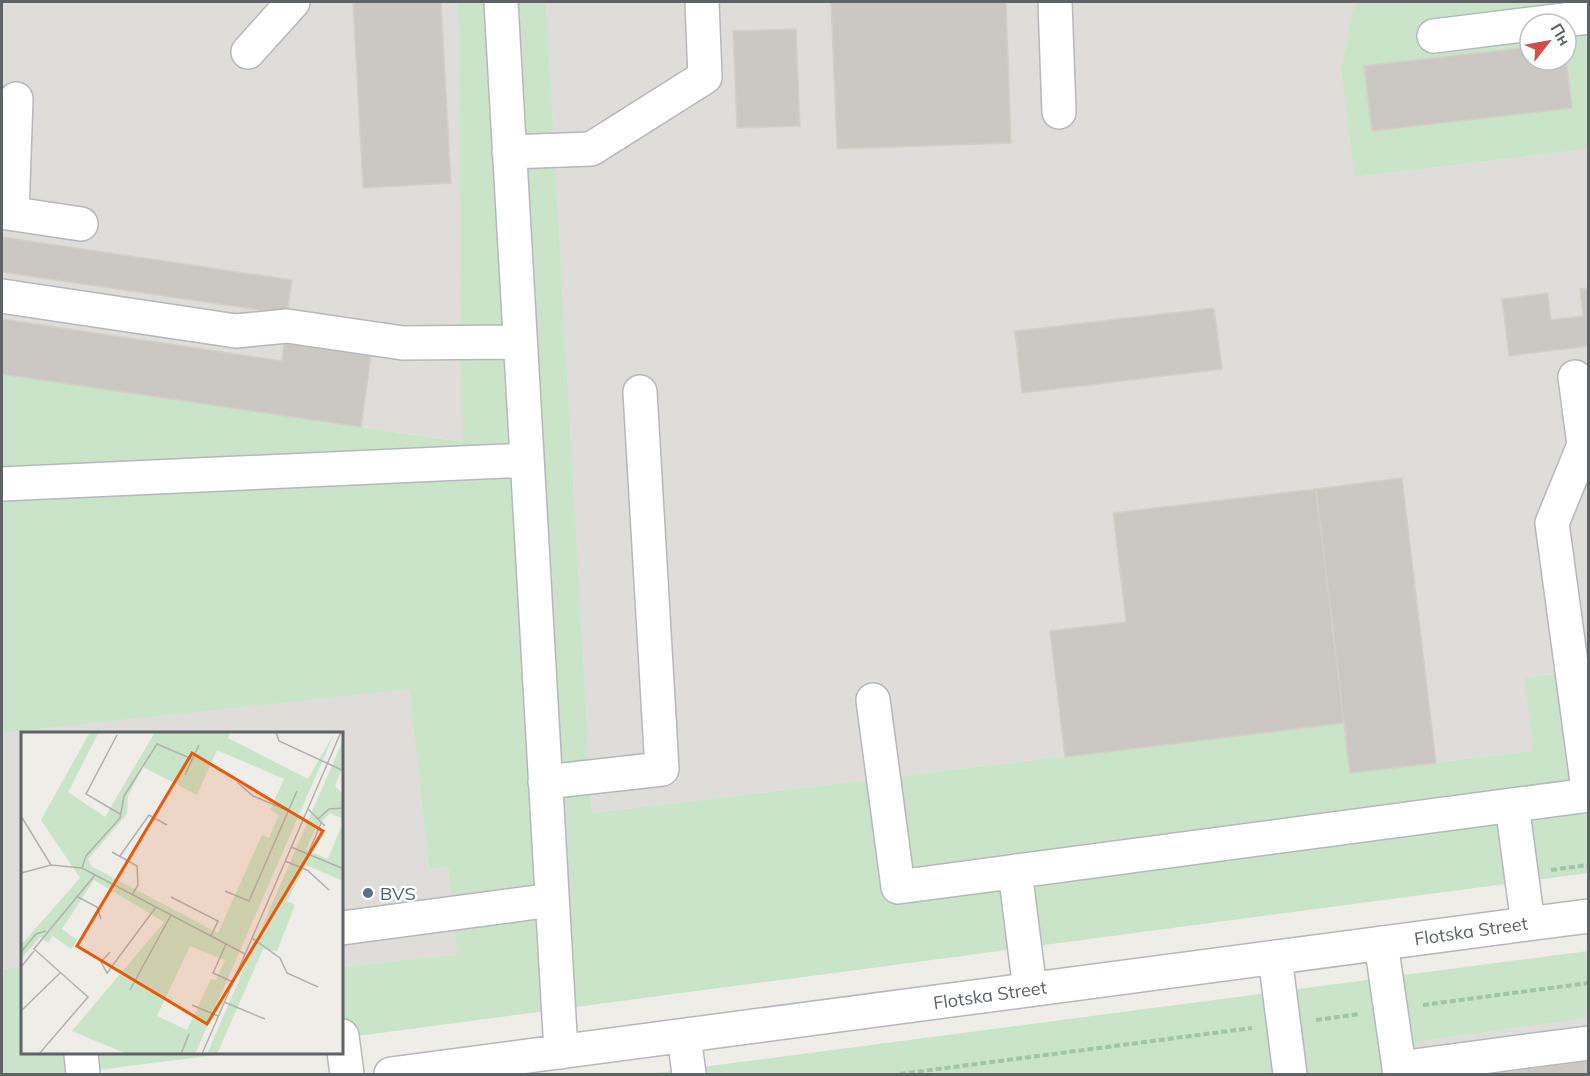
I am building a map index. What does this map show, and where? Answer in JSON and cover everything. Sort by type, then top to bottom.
[{"type":"street","points":[[248,52],[293,2]]},
{"type":"street","points":[[501,2],[561,1052]]},
{"type":"street","points":[[509,152],[591,149],[705,77],[702,2]]},
{"type":"street","points":[[1055,2],[1059,112]]},
{"type":"street","points":[[1434,36],[1550,11],[1588,17]]},
{"type":"street","points":[[16,99],[7,212],[81,224]]},
{"type":"street","points":[[2,296],[236,331],[287,326],[403,343],[520,342]]},
{"type":"street","points":[[1575,377],[1584,445],[1552,523],[1588,789]]},
{"type":"street","points":[[545,782],[662,769],[640,392]]},
{"type":"street","points":[[2,484],[527,460]]},
{"type":"street","points":[[873,700],[898,887],[1588,795]]},
{"type":"street","points":[[1512,806],[1528,924]]},
{"type":"street","points":[[1015,871],[1030,990]]},
{"type":"street","points":[[344,928],[552,900]]},
{"type":"street","name":"Flotska Street","points":[[391,1074],[1588,916]]},
{"type":"street","points":[[1381,943],[1400,1071],[1588,1043]]},
{"type":"street","points":[[1275,957],[1290,1074]]},
{"type":"street","points":[[684,1036],[689,1074]]},
{"type":"street","points":[[344,1051],[347,1074]]},
{"type":"street","points":[[81,1055],[83,1074]]},
{"type":"path","points":[[900,1074],[1588,983]]},
{"type":"shaded area","points":[[2,2],[458,2],[464,442],[2,374]]},
{"type":"shaded area","points":[[546,2],[1354,2],[1341,70],[1354,177],[1588,149],[1588,670],[1544,675],[1533,751],[1350,773],[1344,723],[592,813]]},
{"type":"shaded area","points":[[409,688],[429,869],[448,867],[457,954],[344,967],[344,732],[21,732],[21,967],[2,969],[2,733]]},
{"type":"shaded area","points":[[1588,1018],[1588,1074],[1419,1074],[1414,1042]]},
{"type":"green space","points":[[458,2],[546,2],[592,813],[1344,723],[1350,773],[1533,751],[1525,678],[1588,670],[1588,873],[344,1038],[344,967],[457,954],[448,867],[429,869],[409,689],[2,733],[2,374],[463,442]]},
{"type":"green space","points":[[1354,2],[1588,2],[1588,149],[1354,177],[1341,70]]},
{"type":"green space","points":[[1588,951],[1588,1018],[1415,1042],[1419,1074],[649,1074]]},
{"type":"green space","points":[[21,967],[21,1055],[216,1055],[66,1074],[2,1074],[2,969]]},
{"type":"building","points":[[353,2],[441,2],[451,183],[363,188]]},
{"type":"building","points":[[831,2],[1006,2],[1011,143],[837,149]]},
{"type":"building","points":[[796,29],[800,126],[737,128],[733,31]]},
{"type":"building","points":[[1518,48],[1518,72],[1568,72],[1572,108],[1372,131],[1364,66]]},
{"type":"building","points":[[2,237],[292,280],[287,314],[2,272]]},
{"type":"building","points":[[1588,288],[1588,346],[1509,356],[1502,299],[1548,293],[1551,320],[1583,316],[1580,289]]},
{"type":"building","points":[[1214,308],[1222,369],[1022,393],[1015,331]]},
{"type":"building","points":[[2,319],[282,361],[284,343],[371,356],[361,427],[2,374]]},
{"type":"building","points":[[1402,478],[1436,763],[1350,773],[1316,489]]},
{"type":"building","points":[[1316,489],[1344,723],[1065,757],[1050,631],[1126,622],[1113,513]]},
{"type":"building","points":[[1588,1061],[1588,1074],[1491,1074]]},
{"type":"place","name":"BVS","points":[[368,893]]}]
